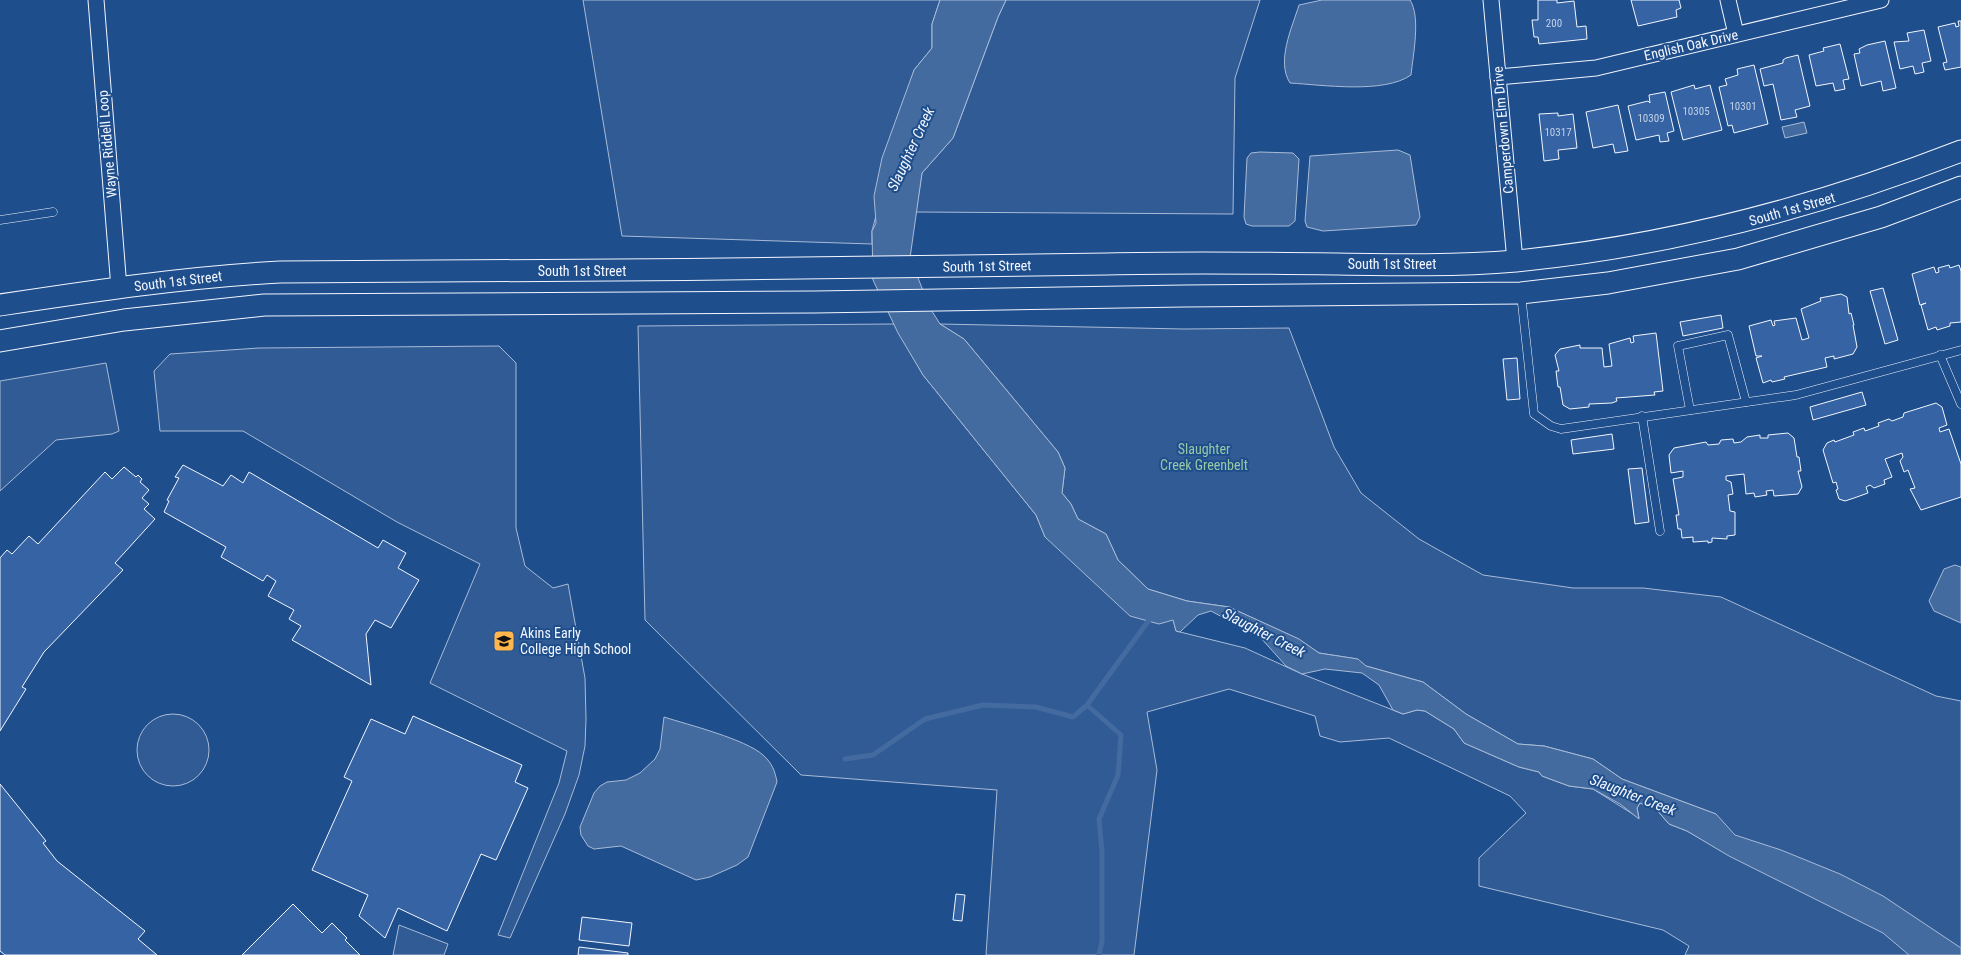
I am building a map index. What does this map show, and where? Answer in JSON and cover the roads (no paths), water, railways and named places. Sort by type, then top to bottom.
[{"type":"main road","name":"South 1st Street","points":[[0,305],[226,275],[280,272],[806,270],[1175,262],[1414,265],[1515,261],[1660,241],[1721,228],[1814,204],[1961,151]]},
{"type":"main road","points":[[0,341],[124,320],[264,305],[816,302],[1521,293],[1608,283],[1738,259],[1881,217],[1961,187]]},
{"type":"main road","points":[[1515,261],[1521,293]]},
{"type":"street","name":"Wayne Riddell Loop","points":[[96,0],[118,288]]},
{"type":"street","name":"Camperdown Elm Drive","points":[[1491,0],[1515,261]]},
{"type":"street","points":[[1728,0],[1736,34]]},
{"type":"street","name":"English Oak Drive","points":[[1498,77],[1596,68],[1881,0]]},
{"type":"lane","points":[[0,220],[53,212]]},
{"type":"lane","points":[[1521,293],[1534,414],[1551,426],[1560,428],[1796,395],[1961,350]]},
{"type":"lane","points":[[1690,410],[1678,346],[1728,335],[1746,402]]},
{"type":"lane","points":[[1940,355],[1961,404]]},
{"type":"lane","points":[[1642,416],[1660,531]]},
{"type":"water","name":"Slaughter Creek","points":[[940,0],[1006,0],[953,138],[922,173],[910,258],[930,308],[940,324],[964,339],[1058,452],[1065,468],[1062,493],[1071,504],[1078,519],[1106,534],[1118,560],[1148,589],[1187,601],[1229,607],[1299,639],[1319,653],[1358,659],[1366,666],[1423,682],[1466,714],[1518,744],[1544,746],[1593,759],[1622,779],[1716,814],[1735,835],[1781,850],[1840,874],[1883,896],[1961,948],[1961,955],[1909,955],[1883,933],[1729,856],[1687,831],[1669,824],[1656,809],[1640,803],[1637,808],[1639,819],[1620,804],[1593,789],[1569,786],[1542,776],[1539,772],[1519,767],[1464,743],[1454,729],[1425,711],[1417,710],[1403,714],[1393,710],[1379,685],[1362,673],[1325,669],[1302,674],[1286,666],[1260,637],[1211,611],[1198,615],[1180,632],[1176,631],[1173,620],[1159,624],[1130,616],[1045,537],[1036,515],[923,375],[898,333],[873,280],[872,231],[876,223],[874,196],[882,158],[914,70],[932,48],[932,24]]},
{"type":"water","points":[[1322,0],[1410,0],[1416,26],[1411,75],[1385,85],[1370,86],[1353,87],[1290,83],[1286,74],[1285,55],[1289,34],[1299,5]]},
{"type":"water","points":[[1804,122],[1807,133],[1785,138],[1782,127]]},
{"type":"water","points":[[1398,150],[1410,155],[1420,217],[1416,225],[1323,231],[1307,227],[1305,221],[1310,156]]},
{"type":"water","points":[[1251,153],[1293,153],[1299,159],[1295,221],[1289,226],[1252,226],[1246,224],[1244,217],[1247,158]]},
{"type":"water","points":[[1955,565],[1961,567],[1961,623],[1934,611],[1929,601],[1944,569]]},
{"type":"water","points":[[664,717],[743,743],[763,755],[773,767],[777,782],[748,857],[737,865],[710,877],[696,880],[621,846],[594,849],[588,846],[581,835],[580,827],[594,793],[600,786],[607,782],[626,780],[640,773],[655,759],[660,749]]},
{"type":"waterway","points":[[1099,955],[1102,941],[1102,852],[1099,819],[1118,775],[1121,735],[1087,705],[1152,616]]},
{"type":"waterway","points":[[845,759],[873,755],[925,719],[983,705],[1036,707],[1073,717],[1087,705]]},
{"type":"place","name":"Akins Early College High School","points":[[504,641]]},
{"type":"park label","name":"Slaughter Creek Greenbelt","points":[[1204,458]]}]
